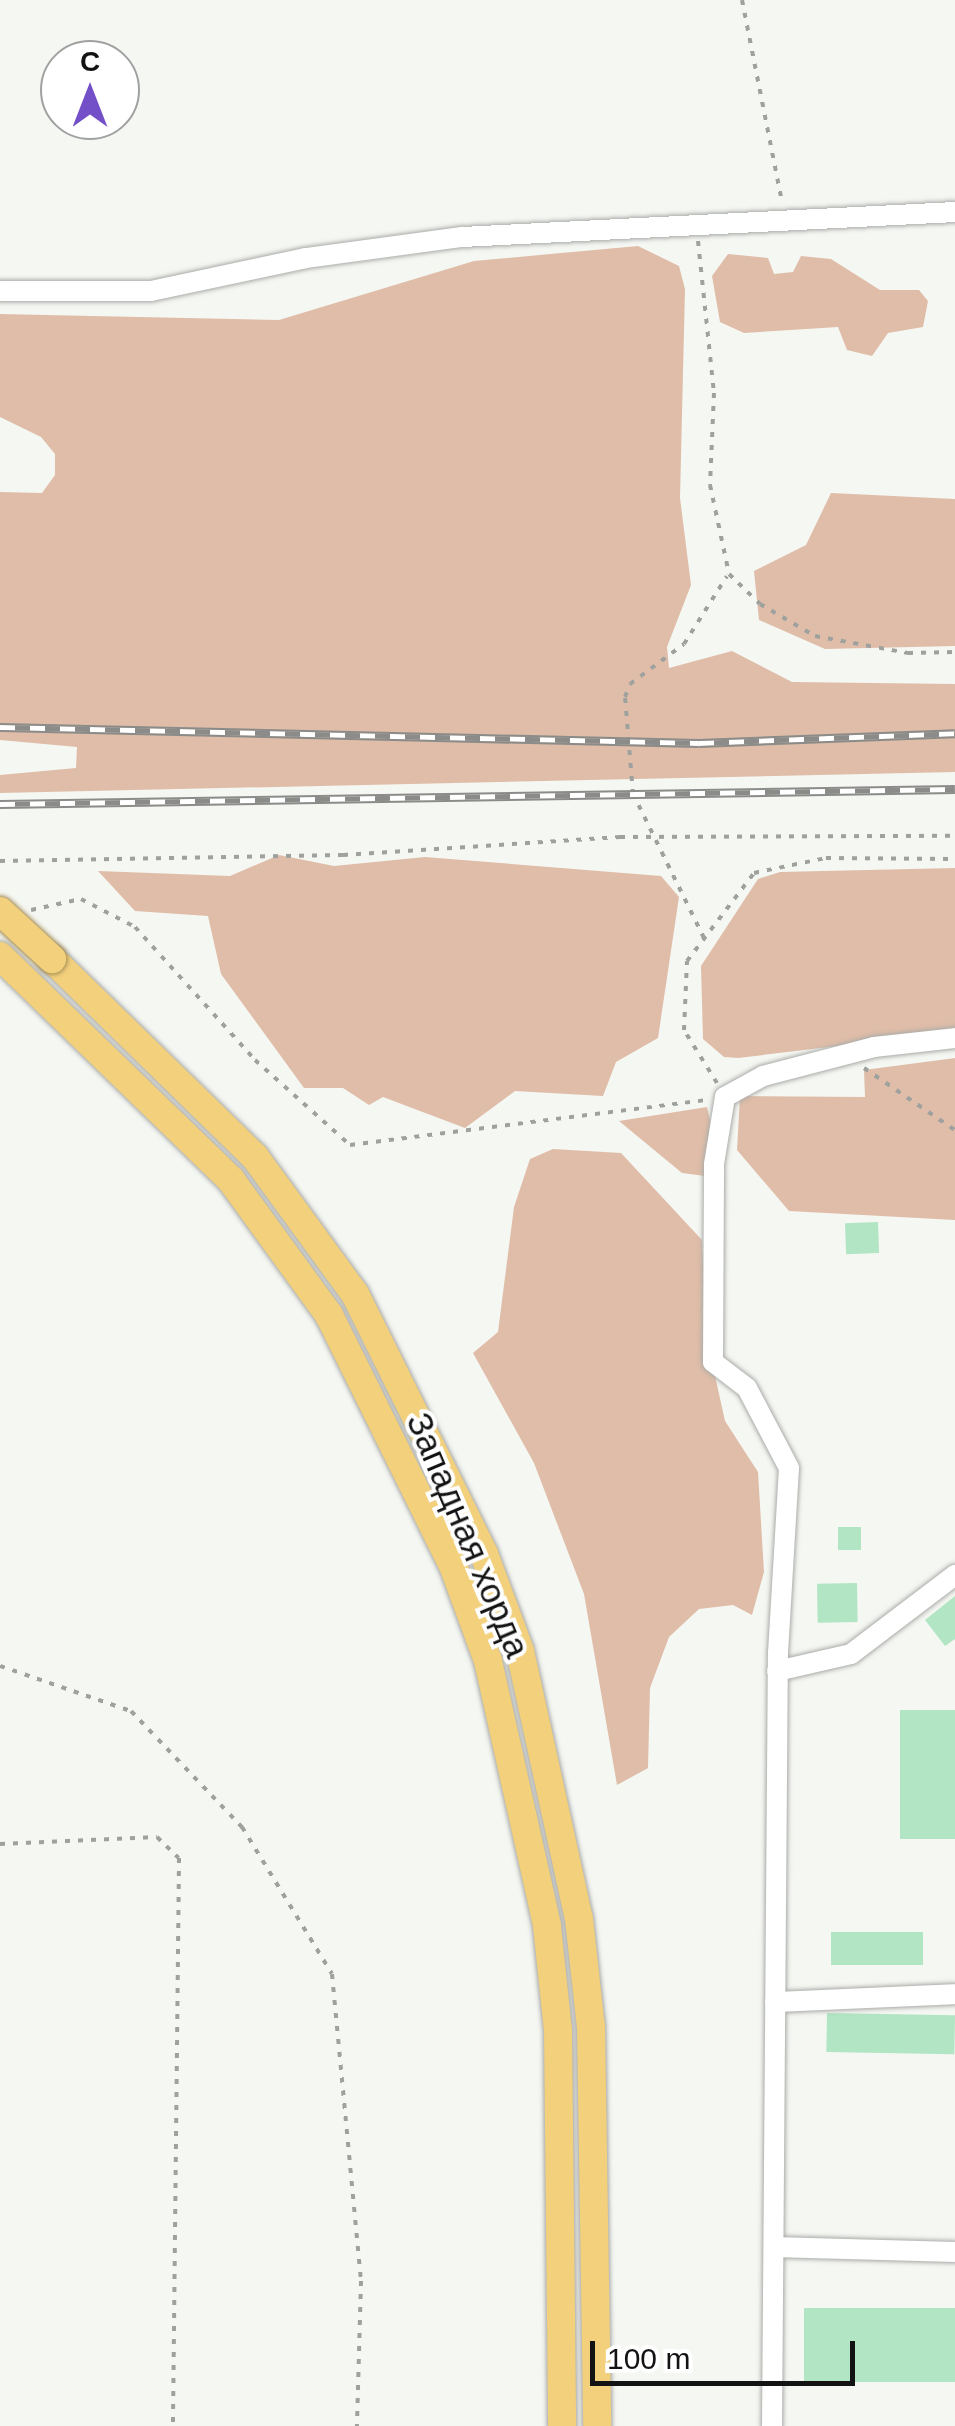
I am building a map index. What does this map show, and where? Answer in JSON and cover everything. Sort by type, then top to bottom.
[{"type":"highway","name":"Западная хорда","points":[[14,912],[52,959],[254,1157],[355,1294],[490,1570],[520,1651],[579,1919],[590,2027],[597,2426]]},
{"type":"highway","name":"Западная хорда","points":[[0,956],[231,1180],[329,1315],[468,1605],[515,1766],[547,1926],[558,2030],[562,2426]]},
{"type":"street","points":[[0,291],[151,291],[306,258],[462,237],[955,212]]},
{"type":"street","points":[[772,2426],[778,1671],[789,1468],[748,1388],[714,1362],[714,1164],[725,1098],[762,1076],[845,1055],[955,1038]]},
{"type":"street","points":[[778,1671],[850,1654],[955,1575]]},
{"type":"street","points":[[775,2002],[955,1994]]},
{"type":"street","points":[[774,2248],[955,2252]]},
{"type":"path","points":[[742,0],[784,221]]},
{"type":"path","points":[[699,224],[714,394],[710,485],[728,574],[760,604],[815,636],[890,652],[955,652]]},
{"type":"path","points":[[704,938],[633,794],[625,697],[630,684],[684,644],[728,574]]},
{"type":"path","points":[[0,861],[342,855],[564,838],[656,842],[955,836]]},
{"type":"path","points":[[14,912],[82,899],[135,927],[256,1060],[350,1145],[725,1098],[684,1030],[688,961],[764,868],[826,858],[955,859]]},
{"type":"path","points":[[845,1055],[955,1130]]},
{"type":"path","points":[[0,1666],[131,1711],[242,1827],[332,1974],[361,2280],[358,2426]]},
{"type":"path","points":[[0,1844],[157,1837],[179,1858],[173,2426]]},
{"type":"shaded area","points":[[638,246],[679,266],[685,289],[680,498],[691,585],[667,647],[669,668],[732,651],[792,682],[955,684],[955,772],[0,793],[0,775],[76,768],[77,747],[0,740],[0,492],[42,493],[55,475],[55,454],[41,437],[0,417],[0,314],[279,320],[474,261]]},
{"type":"shaded area","points":[[728,254],[768,258],[774,274],[793,272],[801,256],[831,259],[880,290],[919,290],[928,301],[923,327],[888,333],[872,356],[847,350],[838,327],[744,333],[720,322],[712,276]]},
{"type":"shaded area","points":[[831,493],[955,499],[955,646],[825,649],[759,620],[754,571],[806,545]]},
{"type":"shaded area","points":[[279,855],[334,866],[425,857],[661,876],[679,897],[658,1038],[616,1062],[603,1096],[515,1091],[465,1128],[383,1097],[369,1105],[343,1088],[304,1088],[221,974],[208,916],[135,911],[98,871],[230,876]]},
{"type":"shaded area","points":[[955,868],[955,1032],[738,1058],[724,1057],[703,1039],[701,966],[758,879],[780,872]]},
{"type":"shaded area","points":[[955,1058],[955,1220],[789,1211],[737,1150],[740,1096],[865,1097],[864,1070]]},
{"type":"shaded area","points":[[707,1107],[714,1137],[705,1176],[682,1173],[619,1121]]},
{"type":"shaded area","points":[[553,1149],[621,1153],[702,1240],[706,1335],[725,1421],[758,1472],[764,1572],[752,1615],[733,1605],[699,1609],[669,1637],[650,1688],[648,1768],[617,1785],[584,1594],[534,1463],[473,1353],[498,1332],[514,1207],[530,1159]]},
{"type":"building","points":[[878,1222],[879,1253],[846,1254],[845,1223]]},
{"type":"building","points":[[838,1527],[861,1527],[861,1550],[838,1550]]},
{"type":"building","points":[[857,1583],[858,1622],[818,1623],[817,1584]]},
{"type":"building","points":[[955,1596],[955,1639],[945,1646],[925,1620]]},
{"type":"building","points":[[900,1710],[955,1710],[955,1839],[900,1839]]},
{"type":"building","points":[[831,1932],[923,1932],[923,1965],[831,1965]]},
{"type":"building","points":[[827,2013],[955,2015],[954,2054],[826,2052]]},
{"type":"building","points":[[804,2308],[955,2308],[955,2382],[804,2382]]},
{"type":"railway","points":[[0,727],[699,743],[955,733]]},
{"type":"railway","points":[[0,804],[955,789]]}]
